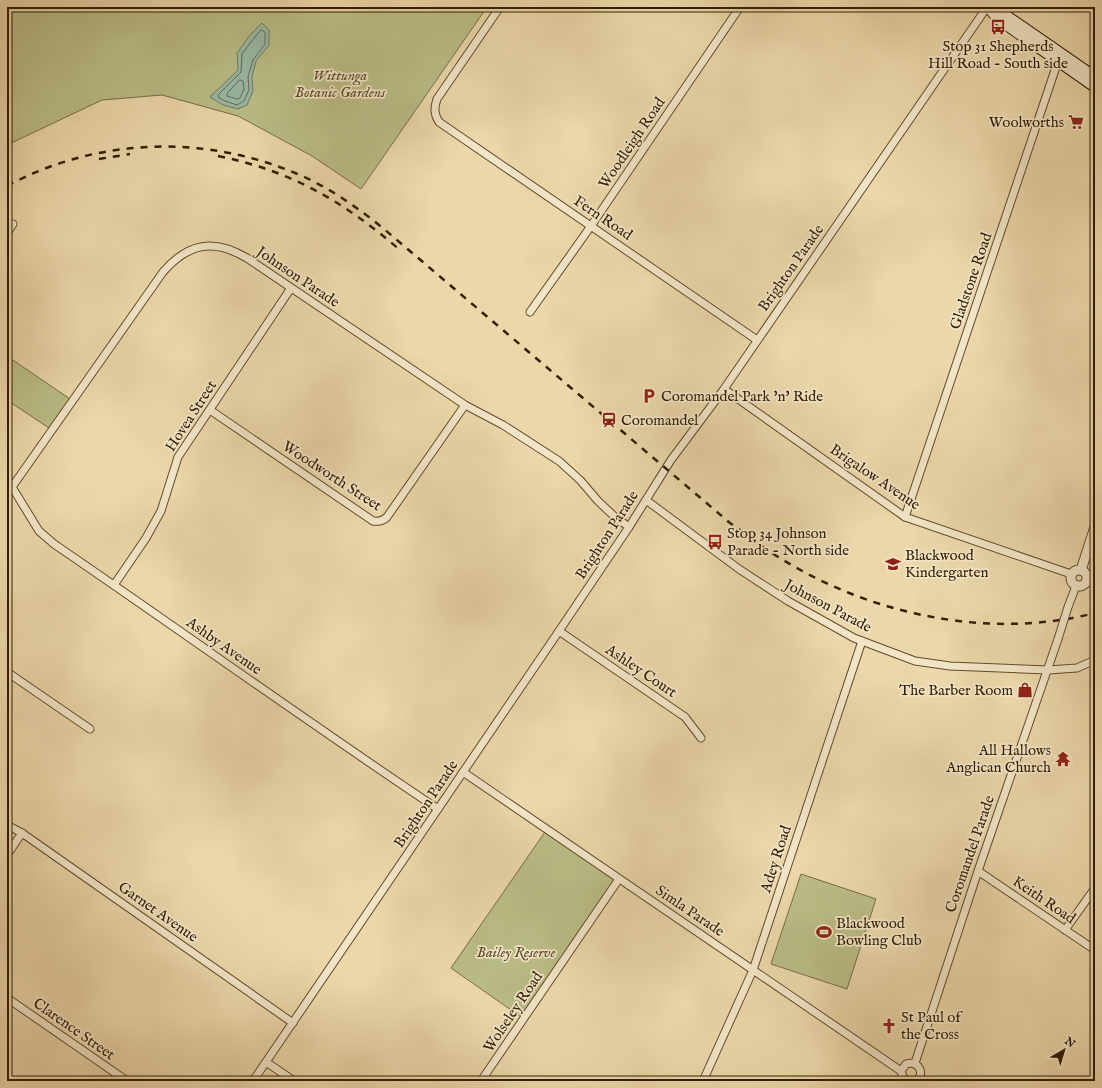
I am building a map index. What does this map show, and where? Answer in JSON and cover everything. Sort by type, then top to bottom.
[{"type":"main road","points":[[988,7],[1001,12],[1059,57],[1095,88]]},
{"type":"main road","points":[[1059,57],[1095,77]]},
{"type":"street","name":"Fern Road","points":[[500,7],[437,99],[434,108],[435,116],[439,122],[758,340]]},
{"type":"street","name":"Woodleigh Road","points":[[530,312],[592,226],[740,7]]},
{"type":"street","name":"Brighton Parade","points":[[253,1081],[559,631],[629,527],[671,460],[724,389],[988,7]]},
{"type":"street","name":"Gladstone Road","points":[[905,517],[1059,57]]},
{"type":"street","points":[[7,233],[13,224]]},
{"type":"street","name":"Johnson Parade","points":[[10,489],[173,260],[185,252],[198,247],[216,246],[227,248],[247,258],[466,404],[503,425],[559,461],[580,480],[598,501],[629,527]]},
{"type":"street","name":"Hovea Street","points":[[114,585],[146,538],[161,511],[178,457],[291,288]]},
{"type":"street","name":"Brigalow Avenue","points":[[724,389],[905,517],[1071,574]]},
{"type":"street","name":"Woodworth Street","points":[[210,410],[373,521],[378,522],[387,517],[466,404]]},
{"type":"street","name":"Ashby Avenue","points":[[10,489],[39,531],[54,544],[344,747],[438,809]]},
{"type":"street","name":"Johnson Parade","points":[[646,500],[739,569],[788,601],[854,638],[915,661],[950,666],[1048,670],[1077,668],[1095,660]]},
{"type":"street","points":[[1081,570],[1095,526]]},
{"type":"street","points":[[1075,570],[1081,570],[1087,575],[1091,583],[1076,586],[1071,581],[1071,574],[1075,570]]},
{"type":"street","name":"Coromandel Parade","points":[[915,1063],[978,871],[1076,586]]},
{"type":"street","name":"Ashley Court","points":[[559,631],[684,716],[701,738]]},
{"type":"street","name":"Adey Road","points":[[703,1081],[753,970],[862,641]]},
{"type":"street","points":[[7,672],[90,729]]},
{"type":"street","name":"Simla Parade","points":[[463,772],[901,1071]]},
{"type":"street","name":"Garnet Avenue","points":[[7,825],[22,833],[293,1023]]},
{"type":"street","points":[[7,855],[22,833]]},
{"type":"street","name":"Keith Road","points":[[978,871],[1095,950]]},
{"type":"street","name":"Wolseley Road","points":[[481,1081],[619,879]]},
{"type":"street","points":[[1065,930],[1095,888]]},
{"type":"street","name":"Clarence Street","points":[[7,998],[127,1081]]},
{"type":"street","points":[[266,1062],[294,1081]]},
{"type":"street","points":[[907,1081],[903,1077],[901,1071],[906,1064],[915,1063],[921,1070],[920,1077],[916,1081]]},
{"type":"green space","name":"Wittunga Botanic Gardens","points":[[7,7],[487,7],[361,189],[312,156],[238,116],[162,95],[102,100],[7,145]]},
{"type":"green space","points":[[7,356],[70,399],[49,428],[7,400]]},
{"type":"green space","name":"Bailey Reserve","points":[[547,829],[619,879],[524,1019],[451,968]]},
{"type":"green space","name":"Blackwood Bowling Club","points":[[801,874],[876,899],[847,989],[771,964]]},
{"type":"water","points":[[262,23],[269,30],[269,45],[256,61],[252,77],[253,91],[247,105],[238,109],[223,105],[210,97],[238,70],[237,53],[250,35]]},
{"type":"railway","points":[[7,186],[41,170],[76,158],[113,151],[150,147],[186,147],[223,152],[260,160],[295,173],[319,184],[374,221],[730,523],[761,546],[815,578],[892,608],[932,617],[973,622],[1014,624],[1055,621],[1095,613]]},
{"type":"railway","points":[[99,159],[130,154]]},
{"type":"railway","points":[[218,156],[245,162],[270,170],[316,191],[358,217],[400,250]]},
{"type":"place","name":"Stop 31 Shepherds Hill Road - South side","points":[[998,27]]},
{"type":"place","name":"Woolworths","points":[[1076,122]]},
{"type":"place","name":"Coromandel Park 'n' Ride","points":[[649,396]]},
{"type":"place","name":"Coromandel","points":[[609,420]]},
{"type":"place","name":"Stop 34 Johnson Parade - North side","points":[[715,542]]},
{"type":"place","name":"Blackwood Kindergarten","points":[[893,564]]},
{"type":"place","name":"The Barber Room","points":[[1025,690]]},
{"type":"place","name":"All Hallows Anglican Church","points":[[1063,759]]},
{"type":"place","name":"Blackwood Bowling Club","points":[[824,932]]},
{"type":"place","name":"St Paul of the Cross","points":[[889,1026]]}]
